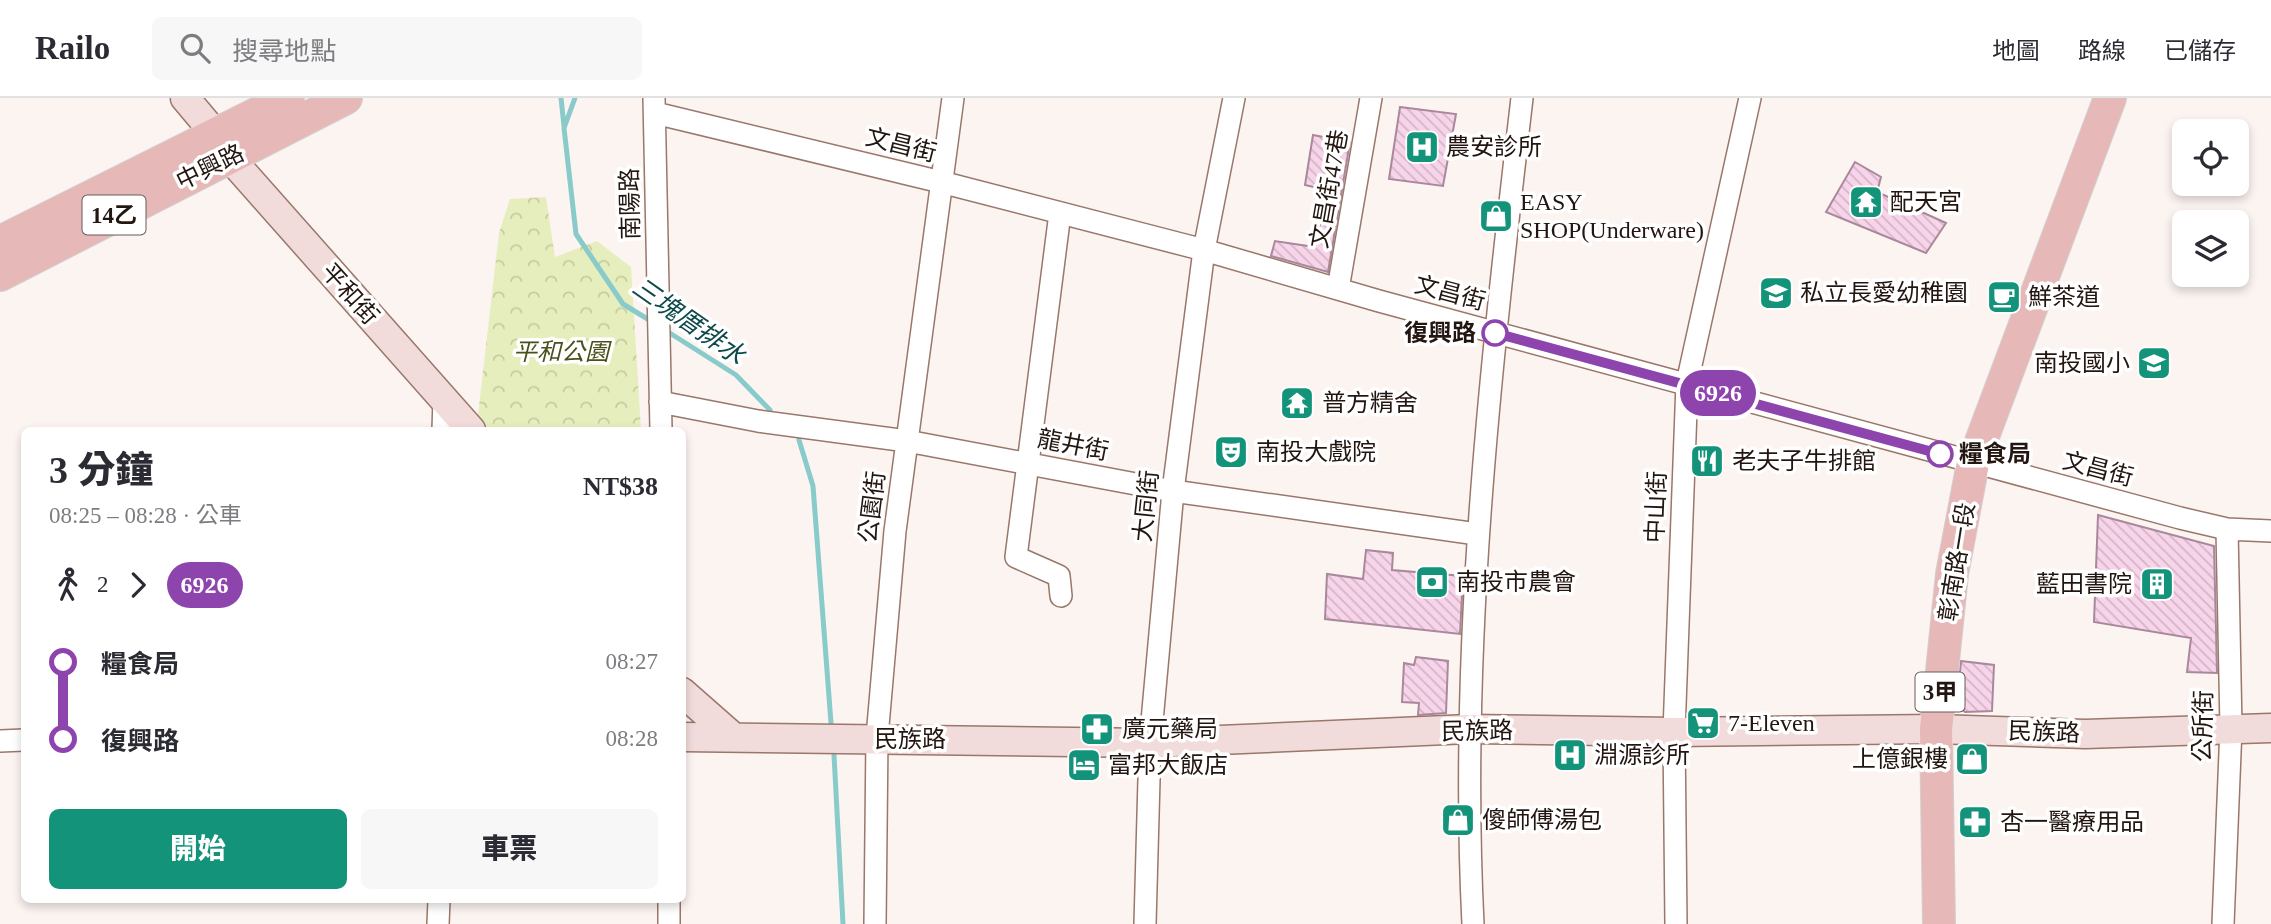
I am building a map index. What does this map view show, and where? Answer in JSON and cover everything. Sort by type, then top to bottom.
[{"type":"main road","name":"平和街","points":[[185,98],[223,147],[468,427]]},
{"type":"main road","name":"中興路","points":[[0,275],[223,147],[288,98]]},
{"type":"main road","name":"中興路","points":[[0,242],[346,98]]},
{"type":"main road","name":"彰南路一段","points":[[1939,924],[1936,729],[1952,574],[1973,463],[2110,98]]},
{"type":"main road","points":[[686,696],[732,736]]},
{"type":"main road","name":"民族路","points":[[686,737],[877,737],[1150,743],[1469,729],[1674,732],[1936,729],[2085,734],[2271,728]]},
{"type":"street","name":"公園街","points":[[875,924],[877,737],[906,441],[953,98]]},
{"type":"street","name":"大同街","points":[[1145,924],[1150,743],[1173,491],[1203,250],[1234,98]]},
{"type":"street","name":"文昌街47巷","points":[[1338,289],[1371,98]]},
{"type":"street","points":[[1473,924],[1469,729],[1476,534],[1495,333],[1522,98]]},
{"type":"street","name":"中山街","points":[[1676,924],[1674,732],[1687,383],[1750,98]]},
{"type":"street","name":"文昌街","points":[[655,105],[1203,250],[1495,333],[1687,383],[1973,463],[2227,529],[2271,531]]},
{"type":"street","name":"南陽路","points":[[655,105],[660,402]]},
{"type":"street","points":[[1060,213],[1016,557],[1059,576],[1061,596]]},
{"type":"street","points":[[443,427],[444,399]]},
{"type":"street","points":[[660,402],[661,427]]},
{"type":"street","name":"龍井街","points":[[660,402],[758,421],[906,441],[1173,491],[1476,534]]},
{"type":"street","name":"公所街","points":[[2222,924],[2231,729],[2227,529]]},
{"type":"street","points":[[0,741],[21,740]]},
{"type":"street","points":[[438,924],[439,903]]},
{"type":"street","points":[[668,924],[669,903]]},
{"type":"green space","name":"平和公園","points":[[546,197],[555,257],[597,241],[631,267],[641,427],[480,427],[478,415],[499,233],[510,199]]},
{"type":"building","name":"農安診所","points":[[1400,107],[1456,114],[1443,186],[1389,179]]},
{"type":"building","points":[[1313,135],[1350,142],[1328,272],[1271,256],[1275,241],[1315,247],[1327,190],[1305,185]]},
{"type":"building","name":"配天宮","points":[[1855,162],[1881,177],[1877,192],[1946,223],[1926,253],[1826,212]]},
{"type":"building","name":"藍田書院","points":[[2098,515],[2214,546],[2217,673],[2187,672],[2191,638],[2094,622]]},
{"type":"building","points":[[1366,550],[1393,553],[1392,570],[1463,576],[1460,634],[1325,619],[1327,574],[1363,579]]},
{"type":"building","points":[[1416,657],[1448,661],[1446,713],[1418,715],[1419,703],[1402,702],[1404,663],[1414,665]]},
{"type":"building","points":[[1961,661],[1994,665],[1992,711],[1965,712],[1957,705]]},
{"type":"waterway","points":[[561,98],[564,126]]},
{"type":"waterway","name":"三塊厝排水","points":[[575,98],[564,128],[576,234],[623,304],[654,323]]},
{"type":"waterway","name":"三塊厝排水","points":[[665,330],[736,375],[770,410]]},
{"type":"waterway","name":"三塊厝排水","points":[[799,440],[813,486],[831,723]]},
{"type":"waterway","name":"三塊厝排水","points":[[834,755],[843,924]]},
{"type":"bus line","name":"6926","points":[[1495,333],[1687,383],[1940,454]]},
{"type":"place","name":"農安診所","points":[[1422,147]]},
{"type":"place","name":"配天宮","points":[[1866,202]]},
{"type":"place","name":"EASY SHOP(Underware)","points":[[1496,216]]},
{"type":"place","name":"私立長愛幼稚園","points":[[1776,293]]},
{"type":"place","name":"鮮茶道","points":[[2004,297]]},
{"type":"place","name":"復興路","points":[[1495,333]]},
{"type":"place","name":"南投國小","points":[[2154,363]]},
{"type":"place","name":"普方精舍","points":[[1297,403]]},
{"type":"place","name":"南投大戲院","points":[[1231,452]]},
{"type":"place","name":"糧食局","points":[[1940,454]]},
{"type":"place","name":"老夫子牛排館","points":[[1707,461]]},
{"type":"place","name":"南投市農會","points":[[1432,582]]},
{"type":"place","name":"藍田書院","points":[[2157,584]]},
{"type":"place","name":"7-Eleven","points":[[1703,723]]},
{"type":"place","name":"廣元藥局","points":[[1097,729]]},
{"type":"place","name":"淵源診所","points":[[1570,755]]},
{"type":"place","name":"上億銀樓","points":[[1972,759]]},
{"type":"place","name":"富邦大飯店","points":[[1084,765]]},
{"type":"place","name":"傻師傅湯包","points":[[1458,820]]},
{"type":"place","name":"杏一醫療用品","points":[[1975,822]]}]
